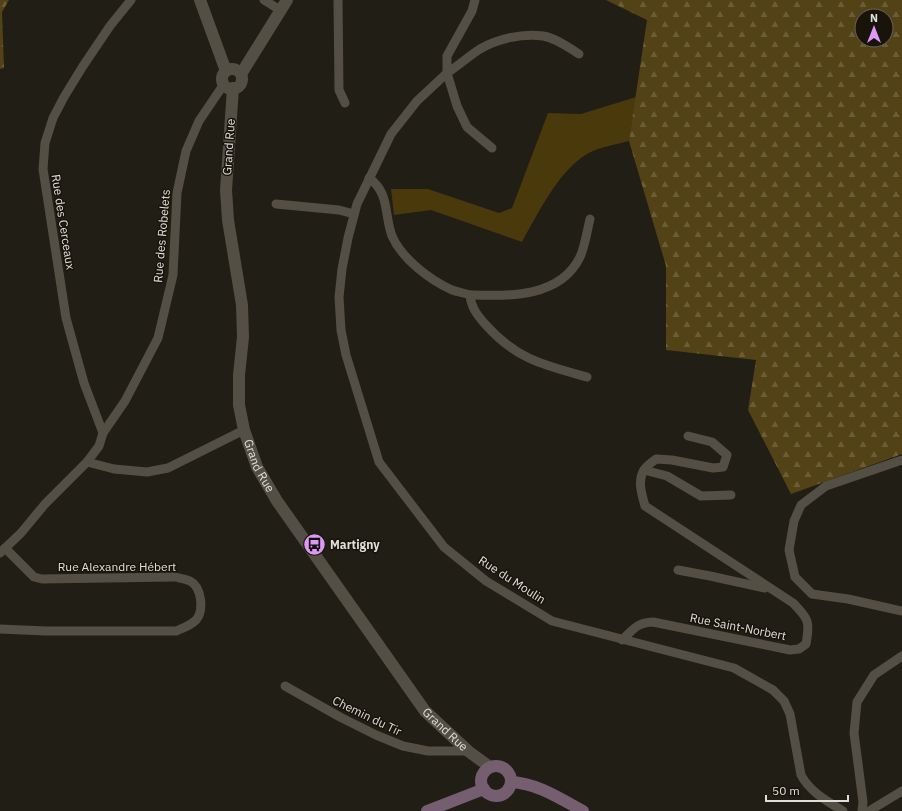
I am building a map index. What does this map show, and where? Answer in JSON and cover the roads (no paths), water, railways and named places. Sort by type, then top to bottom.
[{"type":"main road","points":[[500,766],[508,772],[511,782],[507,791],[498,795],[492,795],[484,789],[482,779],[483,774],[490,767],[500,766]]},
{"type":"main road","points":[[511,782],[522,782],[542,790],[583,811]]},
{"type":"main road","points":[[427,811],[484,789]]},
{"type":"street","name":"Rue des Cerceaux","points":[[103,433],[84,383],[66,318],[43,169],[45,143],[53,118],[82,66],[131,0]]},
{"type":"street","points":[[202,2],[226,71],[223,78],[229,86],[236,88],[241,83],[241,74],[283,5],[264,0]]},
{"type":"street","points":[[338,0],[339,90],[345,103]]},
{"type":"street","points":[[475,0],[472,11],[447,56],[447,73],[457,106],[466,127],[492,148]]},
{"type":"street","name":"Rue du Moulin","points":[[579,54],[562,43],[543,36],[527,36],[496,41],[479,50],[447,73],[417,102],[391,134],[369,178],[354,214],[342,269],[339,297],[341,330],[346,355],[379,462],[444,547],[486,581],[552,621],[734,668],[773,690],[784,701],[790,714],[801,775],[805,784],[813,791],[844,811]]},
{"type":"street","points":[[226,71],[236,69],[241,74]]},
{"type":"street","name":"Rue des Robelets","points":[[103,433],[126,401],[158,338],[173,275],[177,193],[186,151],[199,121],[229,86]]},
{"type":"street","name":"Grand Rue","points":[[229,86],[226,190],[228,220],[242,305],[243,337],[239,375],[239,405],[244,430],[257,467],[277,501],[424,712],[468,751],[490,767]]},
{"type":"street","points":[[369,178],[380,187],[385,199],[392,235],[413,264],[427,276],[452,290],[470,295],[499,296],[525,294],[544,289],[559,281],[572,269],[580,257],[590,219]]},
{"type":"street","points":[[276,204],[339,210],[354,214]]},
{"type":"street","points":[[470,295],[470,303],[476,314],[491,332],[525,358],[544,366],[587,377]]},
{"type":"street","points":[[87,462],[121,470],[148,472],[168,468],[244,430]]},
{"type":"street","points":[[2,551],[21,533],[44,504],[87,462],[99,446],[103,433]]},
{"type":"street","points":[[644,470],[656,459],[672,460],[713,468],[723,467],[727,455],[712,442],[688,436]]},
{"type":"street","points":[[902,460],[826,486],[801,505],[794,520],[789,550],[795,577],[812,594],[848,599],[902,612]]},
{"type":"street","points":[[644,470],[667,476],[701,496],[731,494]]},
{"type":"street","name":"Rue Saint-Norbert","points":[[622,640],[639,624],[643,622],[653,622],[790,650],[799,649],[806,644],[809,624],[804,613],[793,603],[645,506],[641,491],[641,482],[644,470]]},
{"type":"street","name":"Rue Alexandre Hébert","points":[[0,629],[46,631],[176,631],[188,626],[196,620],[200,611],[198,588],[191,581],[175,577],[42,579],[34,577],[2,551]]},
{"type":"street","name":"Rue Saint-Norbert","points":[[678,570],[772,589]]},
{"type":"street","points":[[862,811],[863,802],[854,733],[857,702],[874,675],[902,656]]},
{"type":"street","name":"Chemin du Tir","points":[[285,686],[340,717],[376,735],[403,746],[428,751],[468,751]]},
{"type":"street","points":[[869,811],[902,791]]},
{"type":"place","name":"Martigny","points":[[315,545]]}]
